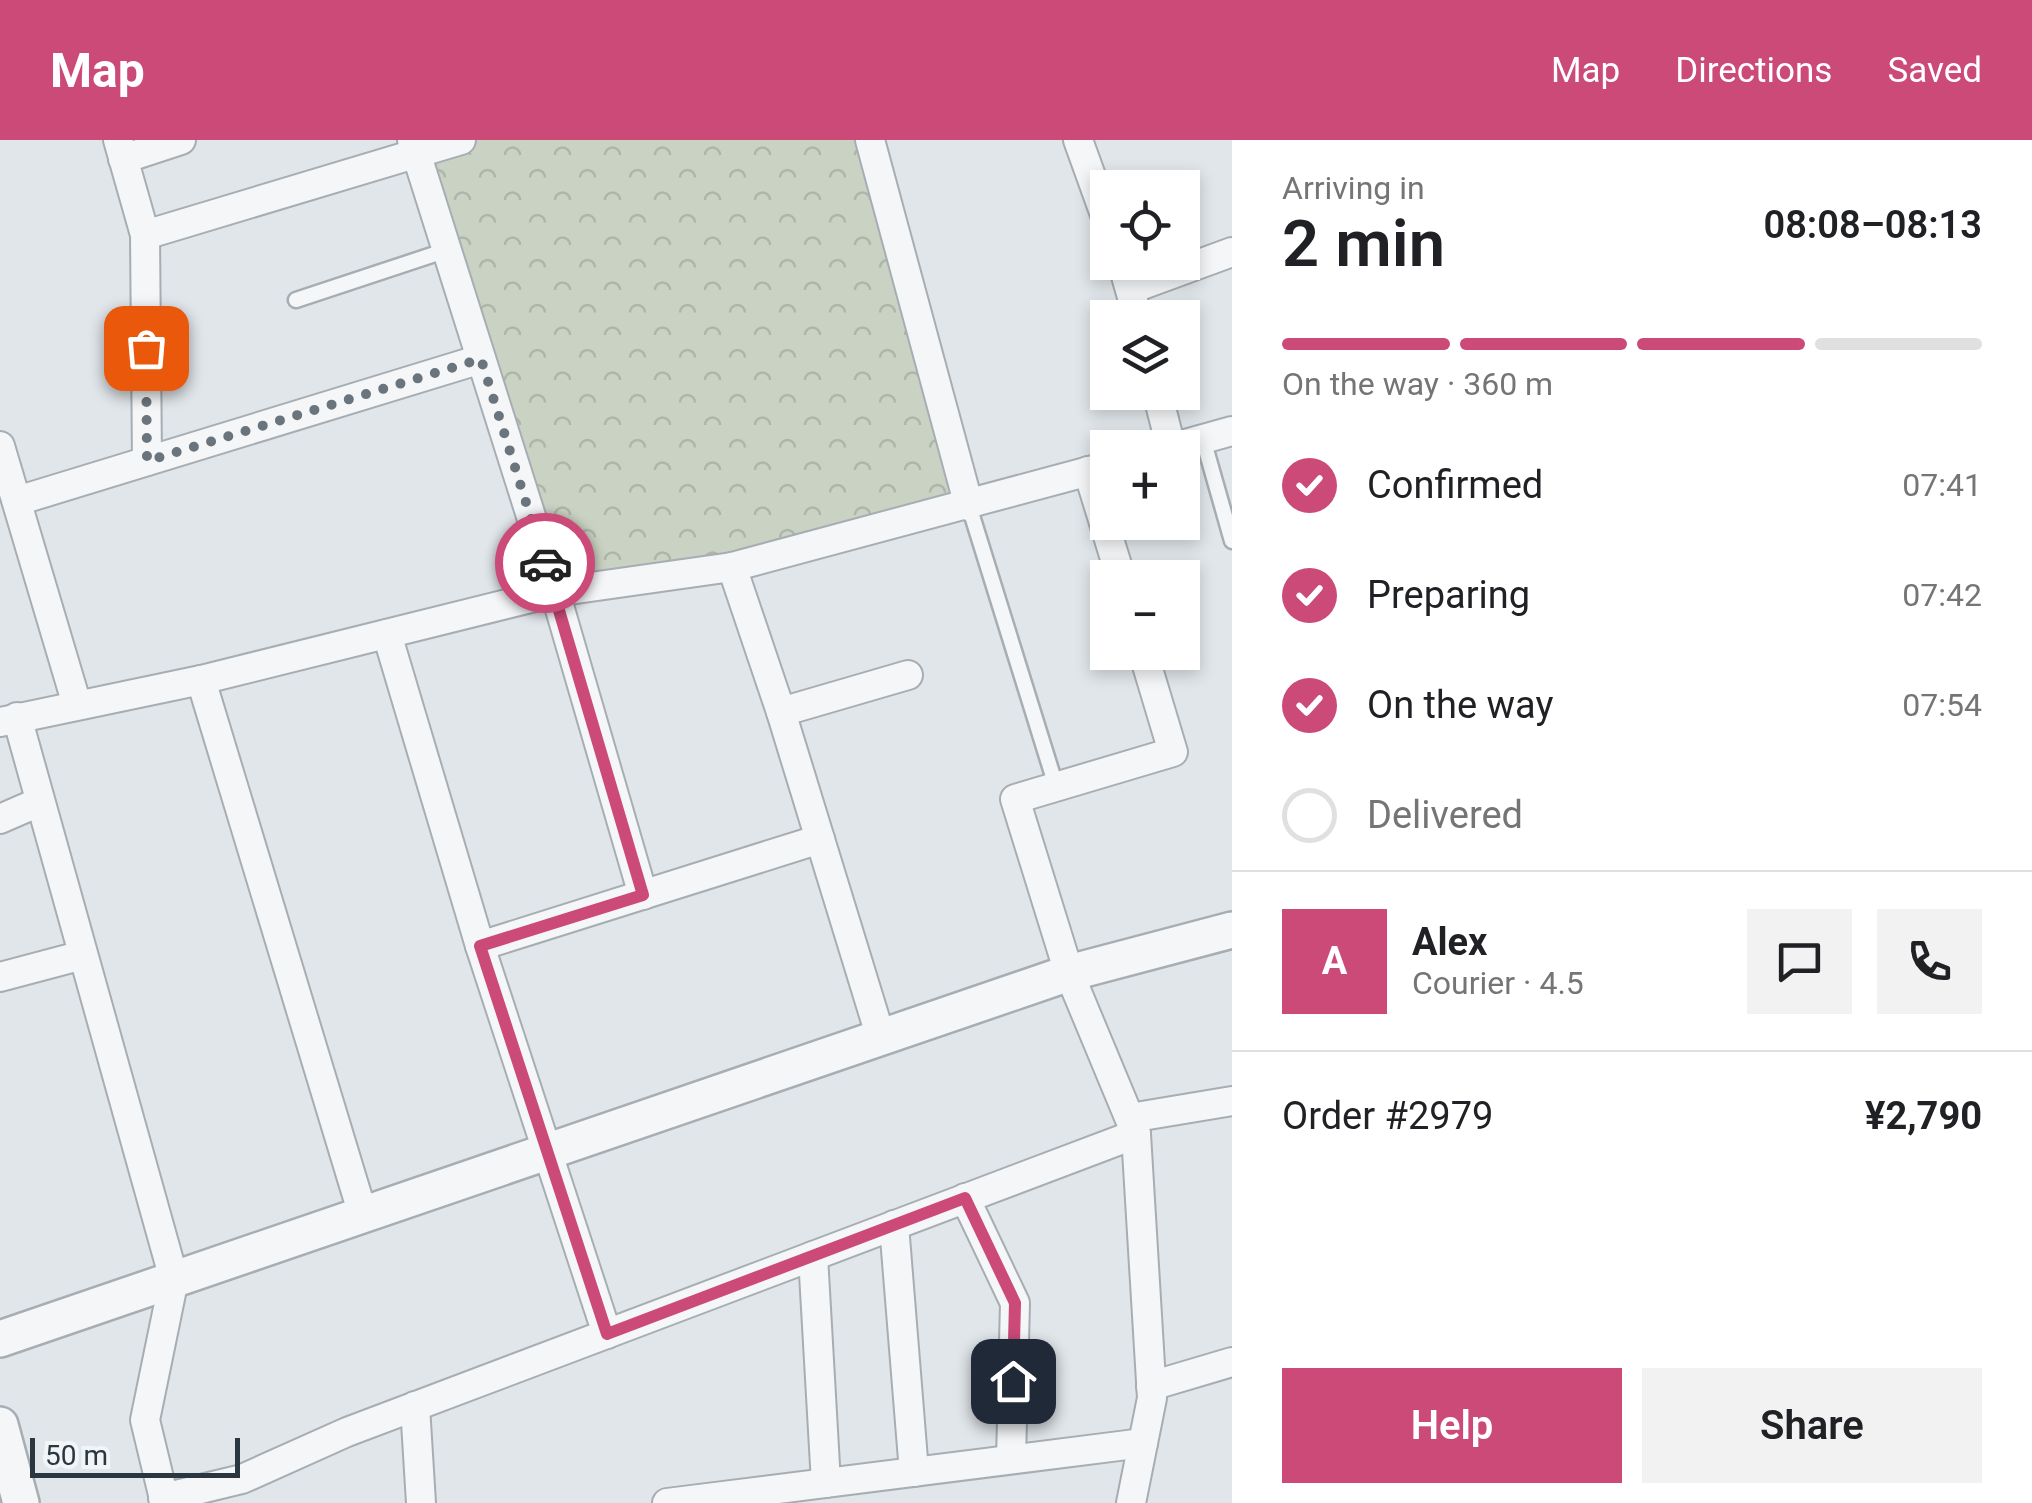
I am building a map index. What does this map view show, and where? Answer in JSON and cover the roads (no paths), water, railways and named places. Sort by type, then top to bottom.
[{"type":"street","points":[[147,461],[145,234],[121,150],[181,140]]},
{"type":"street","points":[[145,234],[414,147],[460,140]]},
{"type":"street","points":[[870,140],[969,506]]},
{"type":"street","points":[[1078,140],[1090,173]]},
{"type":"street","points":[[414,147],[554,592],[643,895]]},
{"type":"street","points":[[1200,259],[1232,252]]},
{"type":"street","points":[[17,501],[481,359]]},
{"type":"street","points":[[1200,440],[1232,431]]},
{"type":"street","points":[[0,446],[78,705]]},
{"type":"street","points":[[1090,470],[732,567],[554,592],[201,680],[9,720],[40,802],[174,1280],[145,1420],[164,1501],[242,1479],[415,1406],[965,1198],[1133,1126],[1232,1100]]},
{"type":"street","points":[[732,567],[881,1038]]},
{"type":"street","points":[[387,634],[480,946],[607,1334]]},
{"type":"street","points":[[1131,1503],[1152,1386],[1133,1126],[1069,974],[1015,798],[1173,752],[1148,670]]},
{"type":"street","points":[[781,712],[908,675]]},
{"type":"street","points":[[201,680],[362,1215]]},
{"type":"street","points":[[0,819],[40,802]]},
{"type":"street","points":[[480,946],[820,838]]},
{"type":"street","points":[[0,1339],[1069,974],[1232,930]]},
{"type":"street","points":[[0,977],[83,955]]},
{"type":"street","points":[[965,1198],[1015,1303],[1011,1459]]},
{"type":"street","points":[[894,1225],[914,1472]]},
{"type":"street","points":[[813,1256],[826,1483]]},
{"type":"street","points":[[1152,1386],[1232,1362]]},
{"type":"street","points":[[415,1406],[421,1503]]},
{"type":"street","points":[[0,1425],[21,1503]]},
{"type":"street","points":[[667,1503],[1143,1442]]},
{"type":"lane","points":[[296,300],[446,250]]},
{"type":"lane","points":[[1203,439],[1232,540]]},
{"type":"lane","points":[[969,506],[1056,786]]}]
